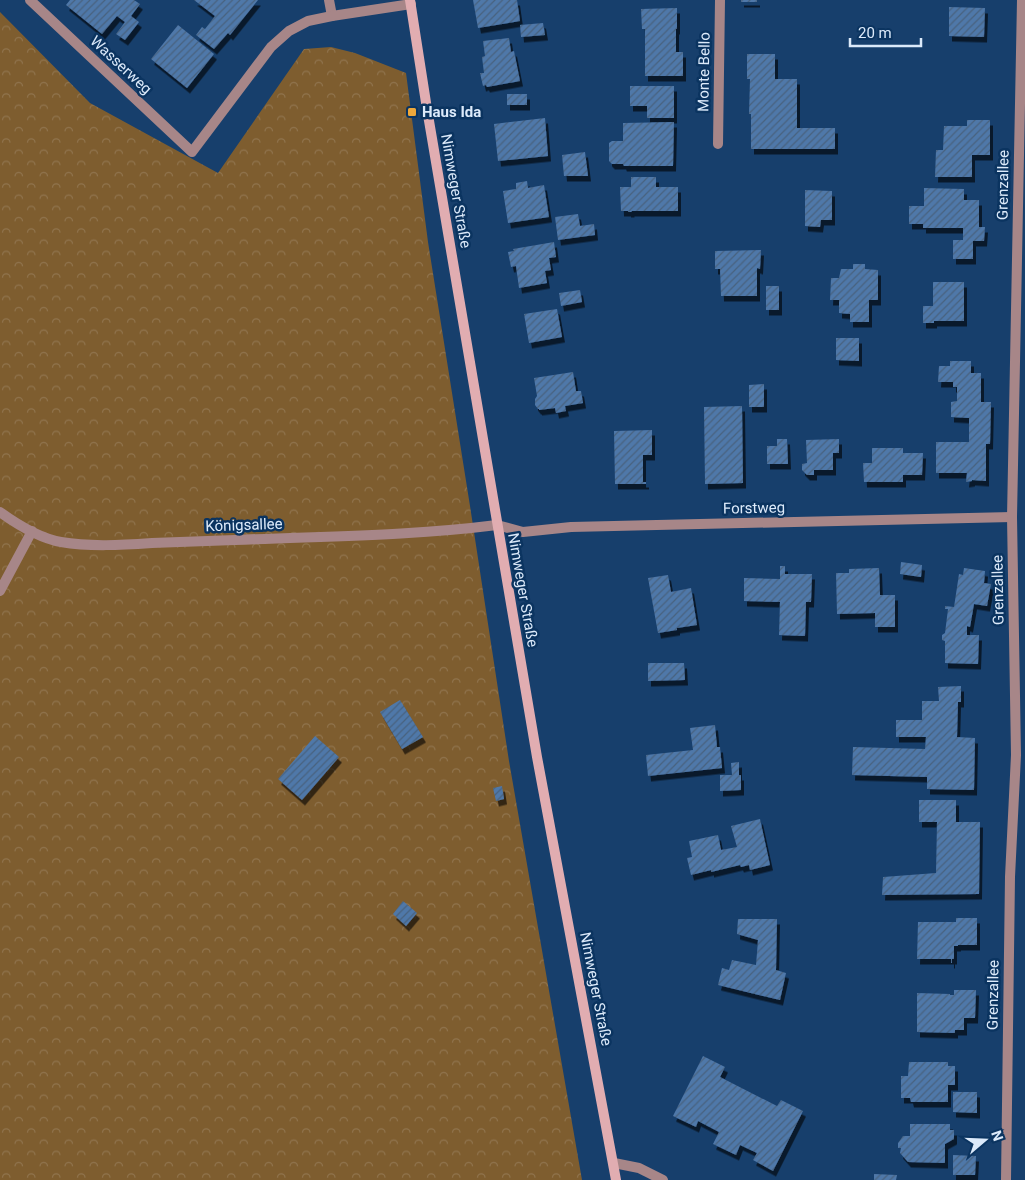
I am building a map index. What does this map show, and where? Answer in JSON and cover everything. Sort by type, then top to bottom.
[{"type":"main road","name":"Nimweger Straße","points":[[410,2],[426,109],[537,757],[616,1180]]},
{"type":"street","name":"Wasserweg","points":[[30,0],[192,152]]},
{"type":"street","points":[[329,0],[332,16]]},
{"type":"street","name":"Monte Bello","points":[[718,144],[720,0]]},
{"type":"street","name":"Grenzallee","points":[[1006,1180],[1010,876],[1016,754],[1012,517],[1022,0]]},
{"type":"street","name":"Nimweger Straße","points":[[192,152],[271,47],[289,31],[308,21],[410,2]]},
{"type":"street","name":"Königsallee","points":[[0,512],[17,524],[46,538],[60,542],[110,545],[377,535],[497,525]]},
{"type":"street","name":"Forstweg","points":[[497,525],[523,532],[571,527],[1012,517]]},
{"type":"street","points":[[0,591],[32,531]]},
{"type":"street","points":[[614,1163],[639,1168],[663,1180]]},
{"type":"green space","points":[[0,12],[90,103],[218,173],[304,49],[331,47],[355,53],[406,73],[428,242],[509,761],[582,1180],[0,1180]]},
{"type":"building","points":[[70,0],[134,0],[140,4],[131,16],[139,22],[125,40],[116,34],[125,22],[117,16],[102,34],[66,5]]},
{"type":"building","points":[[194,0],[258,0],[230,35],[228,33],[214,49],[196,35],[202,27],[205,29],[215,16]]},
{"type":"building","points":[[473,0],[517,0],[520,21],[478,28]]},
{"type":"building","points":[[741,0],[757,0],[757,2],[741,2]]},
{"type":"building","points":[[949,7],[985,8],[984,37],[949,36]]},
{"type":"building","points":[[677,8],[676,52],[683,52],[683,76],[645,76],[645,29],[642,29],[641,9]]},
{"type":"building","points":[[543,23],[545,35],[521,37],[520,25]]},
{"type":"building","points":[[178,25],[214,54],[187,88],[151,59]]},
{"type":"building","points":[[509,38],[511,52],[514,51],[520,81],[487,87],[486,85],[483,86],[480,73],[484,73],[482,57],[485,56],[483,41]]},
{"type":"building","points":[[747,54],[775,54],[775,79],[797,79],[797,128],[835,128],[835,149],[751,149],[750,79],[747,79]]},
{"type":"building","points":[[630,86],[674,86],[674,118],[647,118],[647,106],[630,106]]},
{"type":"building","points":[[507,94],[527,94],[527,105],[507,105]]},
{"type":"building","points":[[545,118],[548,156],[498,161],[494,124]]},
{"type":"building","points":[[967,120],[990,120],[990,155],[972,155],[972,177],[935,177],[936,150],[943,150],[944,126],[967,126]]},
{"type":"building","points":[[674,122],[673,166],[624,166],[623,164],[612,164],[609,161],[609,143],[612,141],[623,141],[623,123]]},
{"type":"building","points":[[585,152],[588,176],[564,176],[562,155]]},
{"type":"building","points":[[631,177],[656,177],[656,187],[678,187],[678,211],[621,211],[620,187],[631,187]]},
{"type":"building","points":[[527,181],[528,188],[544,185],[549,217],[508,223],[503,191],[516,189],[516,183]]},
{"type":"building","points":[[924,188],[964,189],[964,200],[979,200],[979,227],[985,227],[984,241],[973,241],[973,259],[953,259],[953,240],[963,240],[963,228],[923,228],[923,224],[909,224],[909,206],[924,206]]},
{"type":"building","points":[[805,190],[832,191],[832,220],[821,220],[820,227],[805,226]]},
{"type":"building","points":[[578,214],[580,226],[594,224],[595,235],[558,240],[555,217]]},
{"type":"building","points":[[554,242],[556,257],[549,258],[551,270],[545,271],[547,283],[519,288],[516,266],[511,267],[508,252],[514,251],[513,249]]},
{"type":"building","points":[[761,250],[760,269],[757,268],[757,296],[721,296],[720,269],[715,269],[715,251]]},
{"type":"building","points":[[853,264],[865,264],[865,269],[878,270],[878,300],[869,300],[869,322],[850,322],[850,314],[839,313],[839,300],[830,300],[831,278],[839,278],[841,269],[853,269]]},
{"type":"building","points":[[933,282],[964,282],[964,321],[923,323],[923,306],[933,306]]},
{"type":"building","points":[[766,286],[779,286],[779,310],[766,310]]},
{"type":"building","points":[[580,290],[582,302],[561,306],[559,293]]},
{"type":"building","points":[[557,309],[562,337],[529,343],[524,314]]},
{"type":"building","points":[[836,338],[859,338],[859,361],[836,360]]},
{"type":"building","points":[[950,361],[971,361],[971,373],[981,373],[981,402],[991,402],[990,444],[986,444],[986,481],[972,480],[966,482],[967,473],[936,473],[936,442],[969,442],[969,418],[951,417],[951,402],[957,401],[957,387],[953,387],[953,382],[938,382],[939,366],[950,366]]},
{"type":"building","points":[[573,372],[576,391],[581,391],[583,403],[565,406],[566,411],[556,413],[555,408],[539,410],[535,405],[537,396],[534,378]]},
{"type":"building","points":[[764,384],[764,407],[749,407],[749,385]]},
{"type":"building","points":[[742,406],[743,483],[705,484],[704,407]]},
{"type":"building","points":[[652,430],[652,455],[643,455],[643,482],[646,482],[646,484],[615,484],[614,431]]},
{"type":"building","points":[[777,439],[787,439],[788,464],[767,464],[767,446],[777,446]]},
{"type":"building","points":[[839,439],[839,453],[833,453],[833,470],[814,470],[814,475],[807,475],[802,470],[802,464],[807,463],[806,440]]},
{"type":"building","points":[[872,448],[903,448],[903,453],[923,453],[922,475],[903,475],[903,482],[864,482],[863,463],[872,463]]},
{"type":"building","points":[[901,562],[922,565],[921,577],[900,574]]},
{"type":"building","points":[[780,566],[785,566],[785,574],[812,574],[811,602],[806,602],[805,636],[779,635],[780,602],[744,601],[744,578],[780,579]]},
{"type":"building","points":[[879,568],[880,595],[895,595],[895,627],[875,627],[875,613],[837,614],[836,573],[849,573],[849,569]]},
{"type":"building","points":[[964,568],[985,571],[984,583],[991,584],[987,606],[974,604],[970,627],[967,626],[967,635],[979,635],[978,664],[945,663],[945,641],[942,640],[942,635],[945,633],[948,609],[945,609],[945,606],[954,607],[959,574],[963,575]]},
{"type":"building","points":[[668,575],[671,592],[691,588],[697,625],[658,633],[648,578]]},
{"type":"building","points":[[648,663],[684,663],[685,680],[648,681]]},
{"type":"building","points":[[961,686],[961,702],[958,702],[957,737],[975,738],[974,790],[927,789],[927,777],[852,775],[853,747],[925,749],[926,737],[896,737],[896,720],[922,720],[922,701],[939,701],[938,687]]},
{"type":"building","points":[[400,700],[423,737],[402,749],[380,712]]},
{"type":"building","points":[[715,725],[717,747],[720,747],[722,768],[648,776],[646,755],[693,750],[690,728]]},
{"type":"building","points":[[315,736],[339,757],[302,800],[278,779]]},
{"type":"building","points":[[739,762],[741,790],[720,791],[720,775],[732,775],[731,763]]},
{"type":"building","points":[[502,786],[504,799],[496,801],[493,788]]},
{"type":"building","points":[[919,800],[956,800],[956,822],[980,822],[979,894],[882,895],[883,877],[936,873],[937,822],[919,822]]},
{"type":"building","points":[[760,819],[770,865],[750,870],[749,865],[741,867],[740,865],[691,875],[687,858],[692,857],[689,841],[718,835],[721,850],[737,847],[731,826]]},
{"type":"building","points":[[403,901],[417,913],[406,926],[393,914]]},
{"type":"building","points":[[956,918],[977,918],[977,945],[954,946],[954,959],[952,959],[952,963],[951,959],[917,959],[918,922],[956,922]]},
{"type":"building","points":[[738,919],[777,919],[776,970],[786,973],[780,1000],[718,985],[722,968],[729,970],[732,960],[756,965],[758,940],[737,934]]},
{"type":"building","points":[[954,990],[976,990],[975,1018],[964,1018],[964,1030],[955,1030],[955,1033],[917,1032],[917,993],[954,995]]},
{"type":"building","points":[[703,1056],[725,1067],[720,1077],[777,1106],[781,1100],[803,1111],[773,1171],[753,1160],[757,1153],[740,1145],[736,1155],[713,1144],[719,1132],[698,1121],[696,1127],[673,1116]]},
{"type":"building","points":[[909,1062],[948,1062],[948,1066],[955,1066],[955,1085],[948,1085],[948,1102],[911,1102],[910,1098],[901,1098],[901,1076],[908,1076]]},
{"type":"building","points":[[953,1092],[977,1092],[977,1113],[953,1112]]},
{"type":"building","points":[[910,1124],[950,1124],[950,1130],[954,1130],[954,1139],[945,1144],[945,1163],[908,1162],[900,1153],[901,1148],[898,1148],[898,1143],[903,1136],[910,1136]]},
{"type":"building","points":[[953,1155],[976,1156],[975,1175],[953,1175]]},
{"type":"building","points":[[874,1174],[897,1175],[896,1180],[874,1180]]},
{"type":"place","name":"Haus Ida","points":[[412,112]]}]
